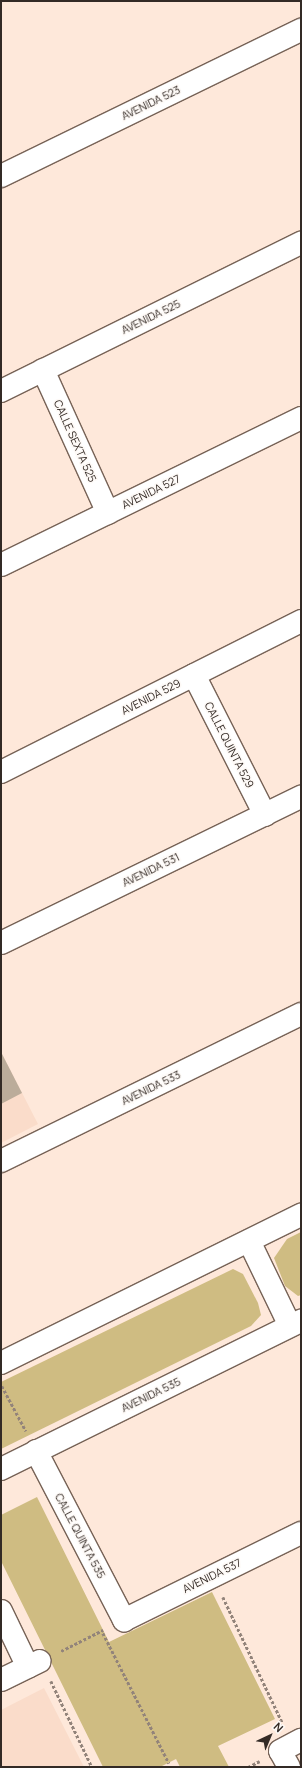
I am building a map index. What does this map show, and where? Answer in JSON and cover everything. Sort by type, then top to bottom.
[{"type":"street","name":"AVENIDA 523","points":[[1,176],[301,30]]},
{"type":"street","name":"AVENIDA 525","points":[[1,391],[301,243]]},
{"type":"street","name":"CALLE SEXTA 525","points":[[43,370],[108,513]]},
{"type":"street","name":"AVENIDA 527","points":[[1,565],[301,418]]},
{"type":"street","name":"AVENIDA 529","points":[[1,772],[301,621]]},
{"type":"street","name":"CALLE QUINTA 529","points":[[194,675],[265,815]]},
{"type":"street","name":"AVENIDA 531","points":[[1,943],[301,797]]},
{"type":"street","name":"AVENIDA 533","points":[[1,1161],[301,1014]]},
{"type":"street","points":[[1,1363],[301,1215]]},
{"type":"street","points":[[249,1241],[296,1323]]},
{"type":"street","name":"AVENIDA 535","points":[[1,1469],[296,1323]]},
{"type":"street","name":"CALLE QUINTA 535","points":[[36,1451],[124,1620]]},
{"type":"street","name":"AVENIDA 537","points":[[124,1620],[301,1533]]},
{"type":"street","points":[[1,1611],[34,1664],[1,1680]]},
{"type":"path","points":[[1,1384],[36,1451]]},
{"type":"path","points":[[213,1576],[291,1751]]},
{"type":"path","points":[[92,1767],[34,1664],[124,1620]]},
{"type":"shaded area","points":[[1,1052],[38,1124],[1,1143]]},
{"type":"shaded area","points":[[301,1232],[301,1295],[298,1296],[285,1286],[274,1258],[287,1239]]},
{"type":"shaded area","points":[[233,1269],[243,1274],[258,1303],[261,1315],[251,1326],[1,1449],[1,1382]]},
{"type":"shaded area","points":[[37,1497],[109,1642],[212,1592],[275,1719],[218,1746],[229,1767],[180,1767],[176,1759],[160,1767],[103,1767],[1,1561],[1,1515]]},
{"type":"shaded area","points":[[44,1688],[84,1767],[1,1767],[1,1710]]},
{"type":"building","points":[[1,1052],[22,1093],[1,1104]]}]
